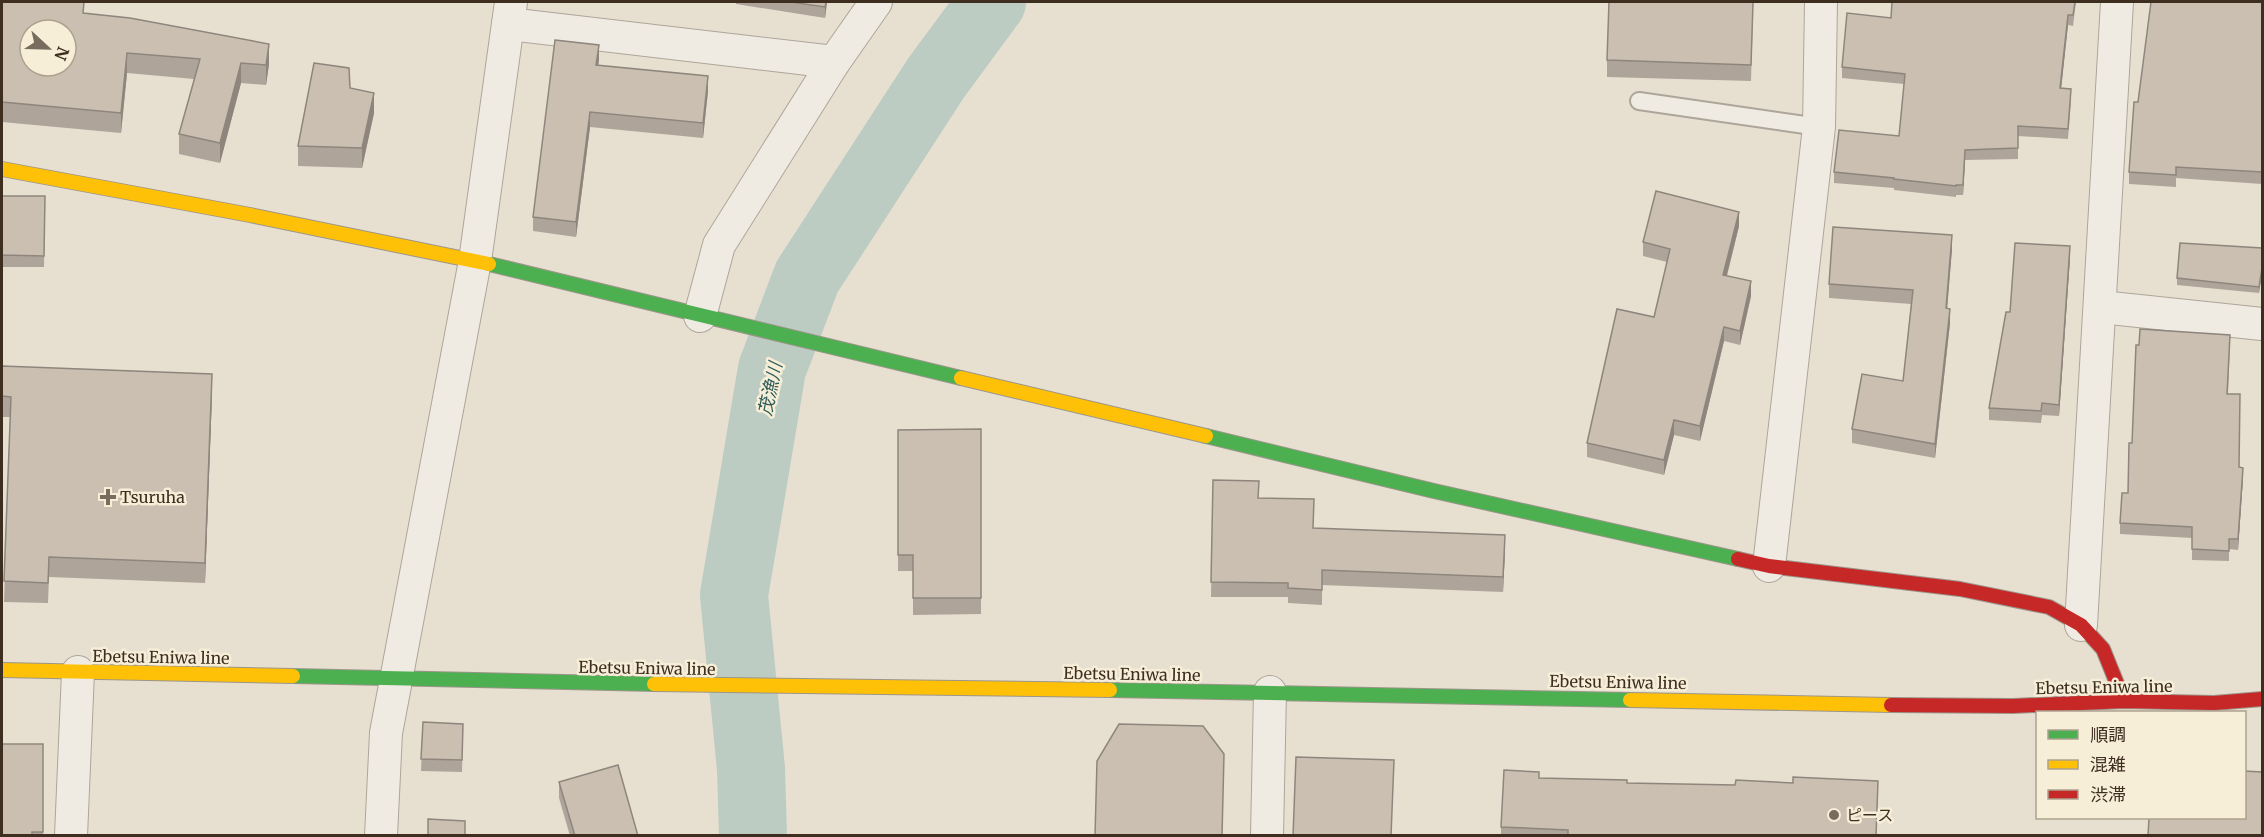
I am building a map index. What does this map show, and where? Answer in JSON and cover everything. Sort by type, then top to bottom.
[{"type":"main road","points":[[2,169],[249,214],[476,261],[1434,491],[1768,566],[1960,589],[2049,607],[2081,625],[2103,649],[2124,701]]},
{"type":"main road","name":"Ebetsu Eniwa line","points":[[2,670],[769,687],[1270,692],[1845,704],[2013,706],[2124,701],[2214,703],[2262,699]]},
{"type":"street","points":[[700,316],[719,245],[834,62],[876,2]]},
{"type":"street","points":[[1768,566],[1819,127],[1821,2]]},
{"type":"street","points":[[2081,625],[2117,2]]},
{"type":"street","points":[[381,836],[386,733],[476,261],[509,13],[834,62]]},
{"type":"street","points":[[2101,307],[2262,324]]},
{"type":"street","points":[[71,836],[78,672]]},
{"type":"street","points":[[1268,836],[1270,692]]},
{"type":"lane","points":[[1639,101],[1819,127]]},
{"type":"building","points":[[2,2],[84,2],[83,13],[130,18],[269,44],[266,65],[241,63],[220,143],[179,134],[200,59],[127,53],[121,113],[2,102]]},
{"type":"building","points":[[791,2],[826,2],[825,7]]},
{"type":"building","points":[[1609,2],[1753,2],[1751,65],[1607,60]]},
{"type":"building","points":[[1892,2],[2075,2],[2073,15],[2068,15],[2060,88],[2071,89],[2068,129],[2018,126],[2018,148],[1965,150],[1963,185],[1834,172],[1839,130],[1899,136],[1905,74],[1842,67],[1847,13],[1891,18]]},
{"type":"building","points":[[2151,2],[2262,2],[2262,172],[2176,167],[2176,175],[2129,172],[2134,102],[2138,102]]},
{"type":"building","points":[[555,40],[599,45],[596,65],[708,76],[703,123],[590,112],[576,222],[533,217]]},
{"type":"building","points":[[314,63],[349,68],[350,88],[374,93],[362,148],[298,146]]},
{"type":"building","points":[[1656,191],[1739,212],[1723,275],[1751,281],[1740,331],[1724,327],[1700,426],[1674,420],[1664,460],[1587,443],[1617,309],[1654,317],[1670,249],[1643,242]]},
{"type":"building","points":[[2,196],[45,196],[44,256],[2,255]]},
{"type":"building","points":[[1833,227],[1952,235],[1946,308],[1950,309],[1935,444],[1852,429],[1862,374],[1903,381],[1913,290],[1829,284]]},
{"type":"building","points":[[2015,243],[2070,246],[2059,405],[2042,403],[2041,411],[1989,408],[2006,312],[2010,312]]},
{"type":"building","points":[[2180,243],[2262,248],[2259,287],[2177,278]]},
{"type":"building","points":[[2140,329],[2230,335],[2227,394],[2240,394],[2239,467],[2243,468],[2238,539],[2229,539],[2229,551],[2192,549],[2192,527],[2120,523],[2122,493],[2128,493],[2136,345],[2139,345]]},
{"type":"building","name":"Tsuruha","points":[[2,366],[212,374],[205,563],[49,557],[48,583],[4,581],[11,397],[2,396]]},
{"type":"building","points":[[981,429],[981,598],[913,598],[913,555],[898,555],[898,430]]},
{"type":"building","points":[[1213,480],[1259,481],[1258,498],[1314,499],[1313,528],[1505,535],[1503,577],[1322,570],[1322,590],[1288,588],[1288,583],[1211,582]]},
{"type":"building","points":[[423,722],[463,724],[462,760],[421,759]]},
{"type":"building","points":[[1119,724],[1203,726],[1224,754],[1222,836],[1095,836],[1097,761]]},
{"type":"building","points":[[2,744],[43,744],[43,832],[32,832],[32,836],[2,836]]},
{"type":"building","points":[[1296,757],[1394,760],[1391,836],[1293,836]]},
{"type":"building","points":[[618,765],[638,836],[575,836],[559,782]]},
{"type":"building","points":[[1504,770],[1539,772],[1539,778],[1627,780],[1627,783],[1735,785],[1736,780],[1793,783],[1793,777],[1878,781],[1876,836],[1568,836],[1568,830],[1501,827]]},
{"type":"building","points":[[2246,771],[2262,772],[2262,836],[2148,836],[2149,819],[2246,819]]},
{"type":"building","points":[[428,819],[465,821],[465,836],[428,836]]},
{"type":"waterway","name":"茂漁川","points":[[753,836],[751,769],[734,595],[772,369],[807,277],[936,78],[992,2]]},
{"type":"traffic: fast","points":[[489,264],[961,378]]},
{"type":"traffic: fast","points":[[1206,436],[1434,491],[1738,559]]},
{"type":"traffic: fast","points":[[293,676],[654,684]]},
{"type":"traffic: fast","points":[[1110,690],[1630,700]]},
{"type":"traffic: slow","points":[[2,169],[250,215],[489,264]]},
{"type":"traffic: slow","points":[[961,378],[1206,436]]},
{"type":"traffic: slow","points":[[2,670],[293,676]]},
{"type":"traffic: slow","points":[[654,684],[1110,690]]},
{"type":"traffic: slow","points":[[1630,700],[1891,705]]},
{"type":"traffic: jam","points":[[1738,559],[1769,566],[1960,589],[2049,607],[2081,625],[2103,649],[2124,701]]},
{"type":"traffic: jam","points":[[1891,705],[2013,706],[2124,701],[2214,703],[2262,699]]},
{"type":"place","name":"Tsuruha","points":[[108,497]]},
{"type":"place","name":"ピース","points":[[1834,815]]}]
